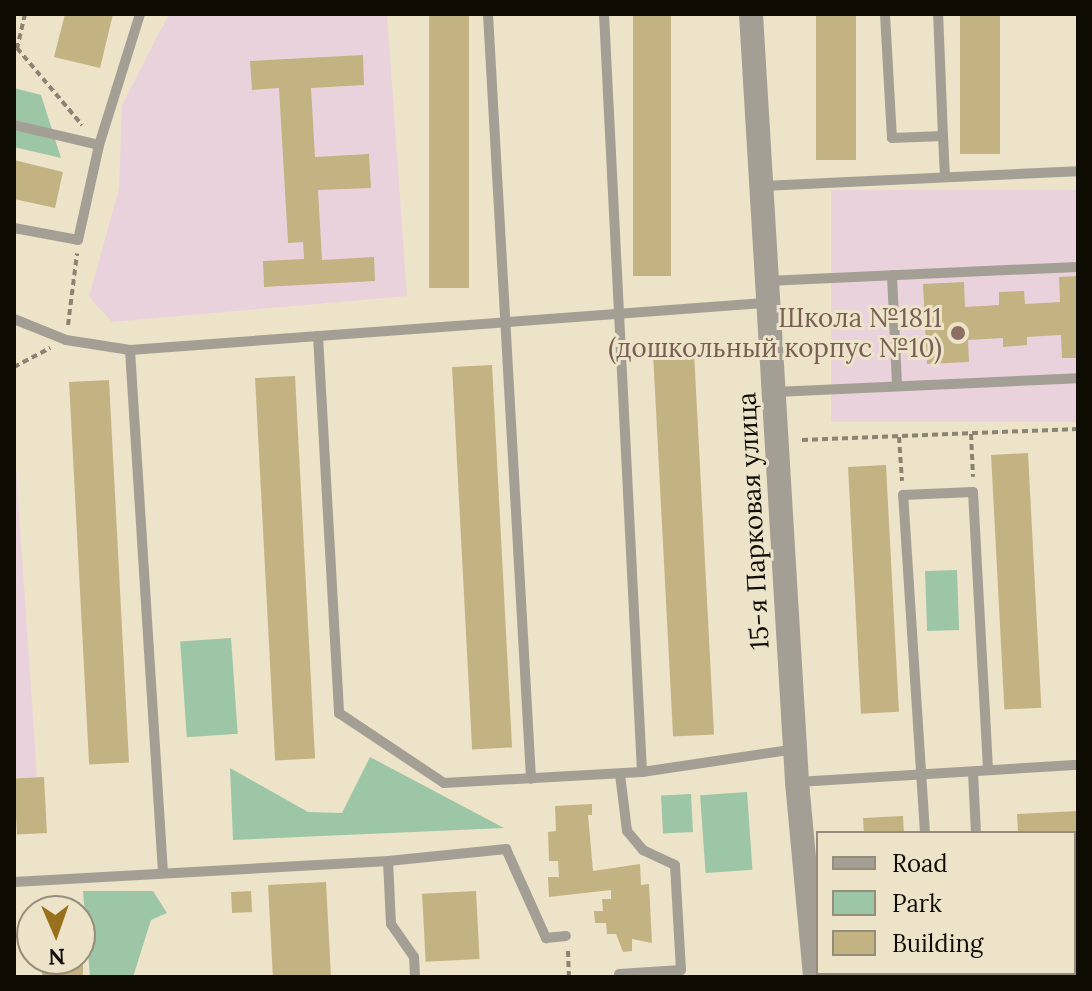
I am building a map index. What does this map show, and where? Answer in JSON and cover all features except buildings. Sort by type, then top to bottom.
[{"type":"street","name":"15-я Парковая улица","points":[[751,14],[797,782],[815,977]]},
{"type":"lane","points":[[14,228],[78,240],[99,145],[140,14]]},
{"type":"lane","points":[[488,14],[531,779]]},
{"type":"lane","points":[[604,14],[616,315],[642,772]]},
{"type":"lane","points":[[885,14],[892,138],[943,136]]},
{"type":"lane","points":[[938,14],[945,177]]},
{"type":"lane","points":[[14,125],[99,145]]},
{"type":"lane","points":[[761,186],[1078,171]]},
{"type":"lane","points":[[14,319],[66,340],[130,350],[616,315],[892,275],[1078,267]]},
{"type":"lane","points":[[892,275],[897,386]]},
{"type":"lane","points":[[318,336],[339,713],[444,783],[642,772],[795,749]]},
{"type":"lane","points":[[130,350],[163,873]]},
{"type":"lane","points":[[773,393],[1078,378]]},
{"type":"lane","points":[[925,831],[903,495],[973,492],[988,770]]},
{"type":"lane","points":[[797,782],[1078,765]]},
{"type":"lane","points":[[973,772],[976,831]]},
{"type":"lane","points":[[619,974],[681,970],[675,865],[643,850],[627,831],[620,774]]},
{"type":"lane","points":[[14,882],[388,861],[506,849],[546,938],[566,936]]},
{"type":"lane","points":[[388,861],[391,924],[414,957],[415,977]]},
{"type":"path","points":[[25,14],[15,47],[99,145]]},
{"type":"path","points":[[14,367],[66,340],[78,240]]},
{"type":"path","points":[[802,440],[1078,429]]},
{"type":"path","points":[[971,434],[973,492]]},
{"type":"path","points":[[899,437],[903,495]]},
{"type":"path","points":[[566,936],[569,977]]},
{"type":"shaded area","points":[[169,14],[387,14],[407,296],[112,322],[89,297],[119,189],[122,105]]},
{"type":"shaded area","name":"Школа №1811 (дошкольный корпус №10)","points":[[831,190],[1078,190],[1078,422],[831,422]]},
{"type":"shaded area","points":[[14,439],[37,777],[15,778],[14,798]]},
{"type":"green space","points":[[14,88],[41,95],[61,158],[14,147]]},
{"type":"green space","points":[[957,570],[959,630],[927,631],[925,571]]},
{"type":"green space","points":[[231,638],[238,734],[187,737],[180,642]]},
{"type":"green space","points":[[370,757],[504,828],[233,840],[230,768],[308,812],[342,813]]},
{"type":"green space","points":[[747,792],[752,870],[706,873],[700,795]]},
{"type":"green space","points":[[691,794],[693,832],[663,834],[661,796]]},
{"type":"green space","points":[[83,891],[153,891],[167,913],[151,920],[133,977],[90,977],[96,975],[96,895],[83,895]]},
{"type":"place","name":"Школа №1811 (дошкольный корпус №10)","points":[[958,333]]}]
